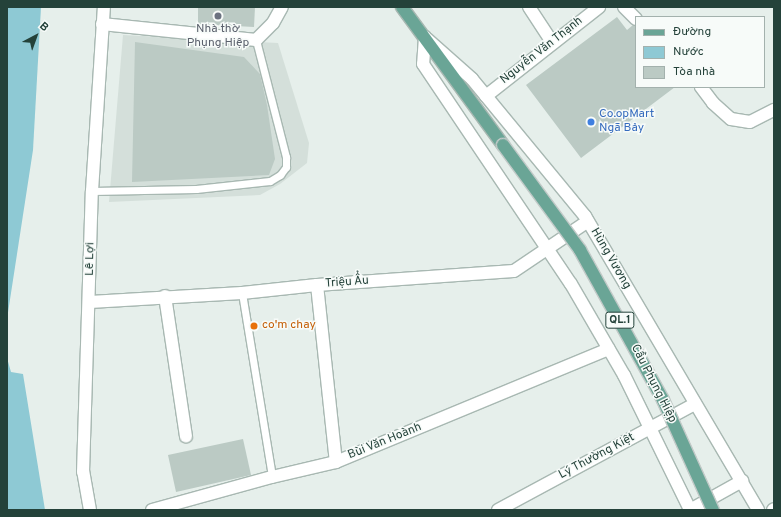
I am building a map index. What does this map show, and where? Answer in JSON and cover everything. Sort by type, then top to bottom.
[{"type":"main road","name":"Hùng Vương","points":[[402,7],[504,145]]},
{"type":"main road","name":"Cầu Phụng Hiệp","points":[[504,145],[580,250],[663,400],[713,510]]},
{"type":"street","name":"Lê Lợi","points":[[90,510],[83,472],[90,302],[92,191],[104,7]]},
{"type":"street","points":[[102,24],[256,40],[273,23],[282,7]]},
{"type":"street","points":[[529,7],[552,42]]},
{"type":"street","name":"Nguyễn Văn Thạnh","points":[[486,96],[552,42],[599,7]]},
{"type":"street","points":[[624,7],[635,18]]},
{"type":"street","points":[[425,37],[423,64],[547,248],[609,349],[690,510],[742,481]]},
{"type":"street","name":"Hùng Vương","points":[[425,37],[447,54],[486,96],[588,221],[758,510]]},
{"type":"street","points":[[702,88],[713,103],[731,119],[750,122],[774,110]]},
{"type":"street","name":"Triệu Ẩu","points":[[90,302],[165,296],[242,293],[317,285],[514,271],[588,221]]},
{"type":"street","points":[[317,285],[336,462]]},
{"type":"street","points":[[165,296],[186,436]]},
{"type":"street","name":"Bùi Văn Hoành","points":[[152,510],[272,477],[336,462],[609,349]]},
{"type":"street","name":"Lý Thường Kiệt","points":[[498,510],[650,430],[695,404]]},
{"type":"lane","points":[[92,191],[196,189],[270,181],[280,175],[286,167],[286,157],[256,40]]},
{"type":"lane","points":[[242,293],[272,477]]},
{"type":"shaded area","points":[[123,35],[278,43],[309,143],[307,163],[280,184],[260,195],[109,202]]},
{"type":"water","points":[[7,7],[41,7],[33,150],[7,319]]},
{"type":"water","points":[[7,358],[11,372],[23,374],[45,510],[7,510]]},
{"type":"building","name":"Nhà thờ Phụng Hiệp","points":[[198,7],[255,7],[254,27],[198,24]]},
{"type":"building","name":"Co.opMart Ngã Bảy","points":[[617,17],[627,30],[633,25],[635,26],[635,88],[674,88],[581,158],[526,85]]},
{"type":"building","points":[[135,42],[244,57],[260,74],[267,105],[275,159],[269,175],[132,182]]},
{"type":"building","points":[[243,439],[251,475],[176,492],[168,455]]},
{"type":"place","name":"Nhà thờ Phụng Hiệp","points":[[218,16]]},
{"type":"place","name":"Co.opMart Ngã Bảy","points":[[591,122]]},
{"type":"place","name":"co'm chay","points":[[254,326]]}]
